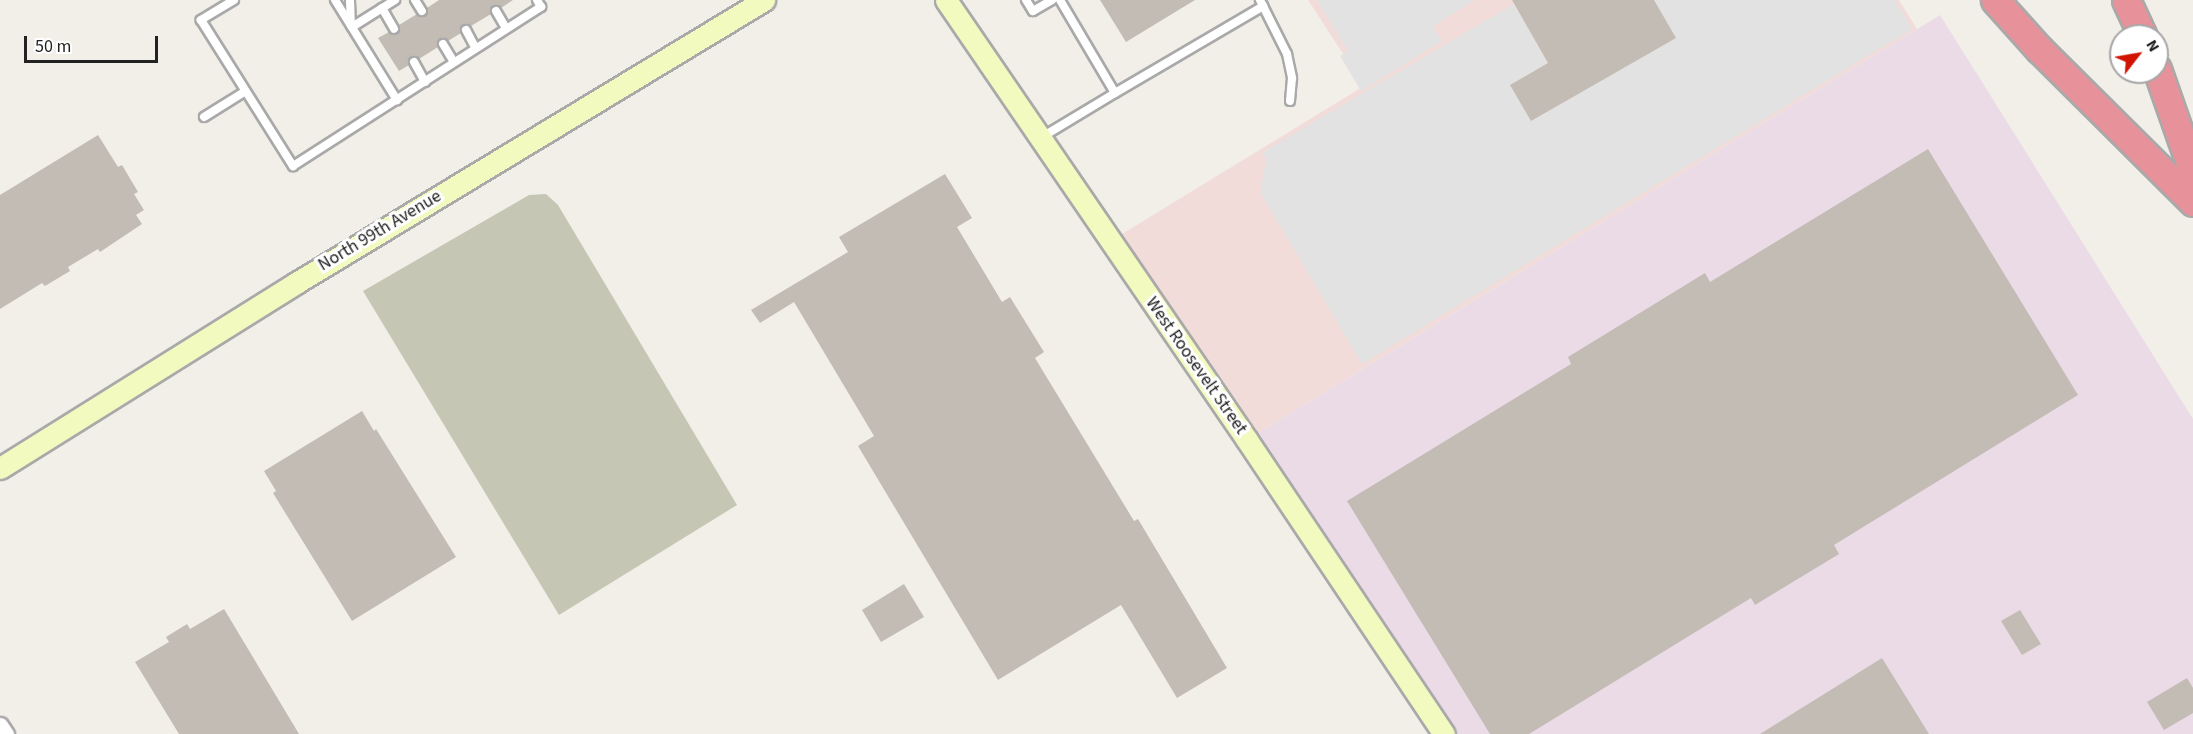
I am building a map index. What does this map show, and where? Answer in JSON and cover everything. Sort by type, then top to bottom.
[{"type":"highway","points":[[1995,0],[2039,49],[2193,202]]},
{"type":"highway","points":[[2126,0],[2137,24]]},
{"type":"highway","points":[[2163,84],[2193,172]]},
{"type":"main road","name":"North 99th Avenue","points":[[0,468],[296,282],[764,0]]},
{"type":"main road","name":"West Roosevelt Street","points":[[946,0],[1247,440],[1444,734]]},
{"type":"street","points":[[0,725],[6,734]]},
{"type":"lane","points":[[234,0],[201,20],[244,92],[293,166],[476,47],[542,7],[537,0]]},
{"type":"lane","points":[[335,0],[397,100]]},
{"type":"lane","points":[[350,0],[352,27]]},
{"type":"lane","points":[[352,27],[395,0]]},
{"type":"lane","points":[[416,0],[422,11]]},
{"type":"lane","points":[[1026,0],[1033,11],[1052,0]]},
{"type":"lane","points":[[1060,0],[1115,93]]},
{"type":"lane","points":[[1039,138],[1262,3],[1287,54],[1292,78],[1290,101]]},
{"type":"lane","points":[[382,8],[394,28]]},
{"type":"lane","points":[[496,11],[506,28]]},
{"type":"lane","points":[[466,30],[476,47]]},
{"type":"lane","points":[[443,44],[454,62]]},
{"type":"lane","points":[[414,62],[425,82]]},
{"type":"lane","points":[[204,117],[244,92]]},
{"type":"shaded area","points":[[1308,0],[1899,0],[1917,29],[1247,440],[1109,242],[1364,86]]},
{"type":"shaded area","points":[[1317,0],[1475,0],[1433,26],[1442,41],[1361,91],[1340,56],[1348,51]]},
{"type":"shaded area","points":[[1654,0],[1895,0],[1912,29],[1362,364],[1260,192],[1266,161],[1263,152],[1514,4],[1548,63],[1510,85],[1531,121],[1675,38]]},
{"type":"shaded area","points":[[1940,15],[2193,419],[2193,734],[1444,734],[1247,440]]},
{"type":"shaded area","points":[[546,194],[558,205],[737,505],[559,615],[363,291],[529,195]]},
{"type":"building","points":[[439,0],[513,0],[501,8],[492,6],[491,14],[471,26],[463,25],[461,33],[448,41],[439,39],[438,47],[419,59],[411,57],[409,65],[399,71],[378,38],[389,32],[397,34],[399,25],[417,14],[425,16],[427,8]]},
{"type":"building","points":[[1100,0],[1195,0],[1126,42]]},
{"type":"building","points":[[1512,0],[1654,0],[1676,38],[1531,121],[1510,85],[1548,63]]},
{"type":"building","points":[[98,135],[118,167],[122,165],[138,192],[134,194],[144,210],[136,215],[142,224],[100,252],[98,249],[68,267],[70,271],[45,286],[42,283],[0,309],[0,195]]},
{"type":"building","points":[[1928,149],[2078,395],[1834,545],[1839,554],[1755,605],[1751,598],[1529,734],[1490,734],[1347,501],[1571,364],[1568,357],[1705,273],[1710,282]]},
{"type":"building","points":[[945,174],[972,218],[957,227],[1002,302],[1010,297],[1044,352],[1035,358],[1134,521],[1138,519],[1227,668],[1177,698],[1121,605],[998,680],[858,446],[874,436],[794,302],[760,323],[751,310],[848,252],[839,237]]},
{"type":"building","points":[[362,411],[374,431],[376,429],[456,557],[352,621],[273,493],[276,491],[264,471]]},
{"type":"building","points":[[904,584],[924,617],[881,642],[862,610]]},
{"type":"building","points":[[224,609],[299,734],[179,734],[135,662],[169,642],[166,637],[187,624],[190,629]]},
{"type":"building","points":[[2020,610],[2041,644],[2022,655],[2001,621]]},
{"type":"building","points":[[1882,658],[1929,734],[1760,734]]},
{"type":"building","points":[[2187,678],[2193,688],[2193,713],[2164,730],[2147,702]]}]
